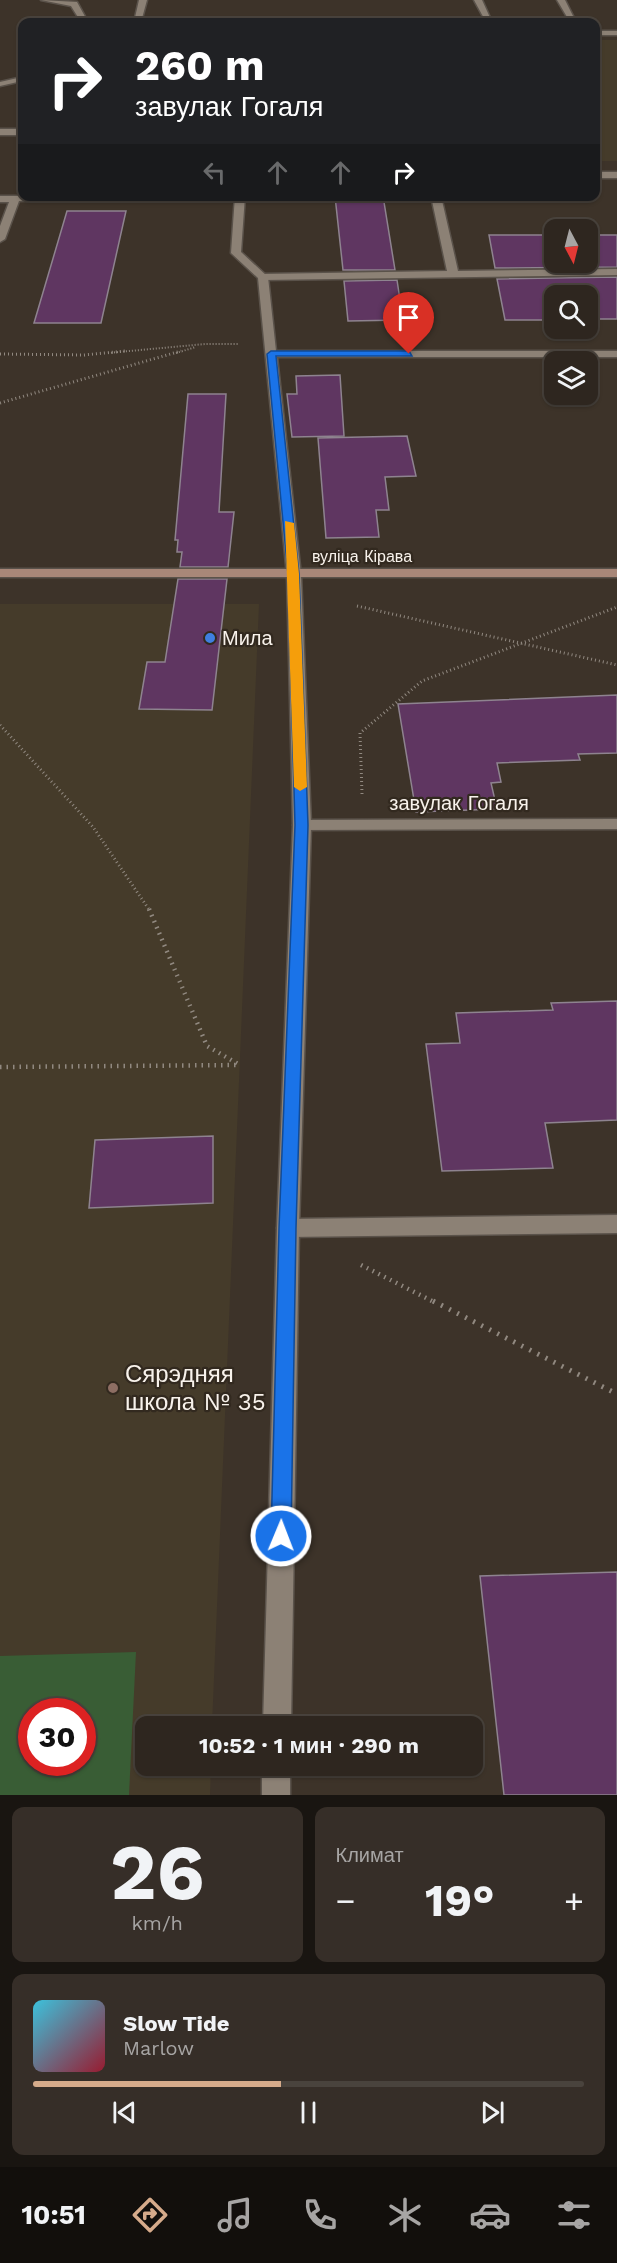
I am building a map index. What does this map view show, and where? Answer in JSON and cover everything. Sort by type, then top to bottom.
[{"type":"street","points":[[45,0],[74,4],[82,18]]},
{"type":"street","points":[[138,18],[143,0]]},
{"type":"street","points":[[478,0],[487,18]]},
{"type":"street","points":[[561,0],[571,18]]},
{"type":"street","points":[[600,33],[617,33]]},
{"type":"street","points":[[0,84],[18,80]]},
{"type":"street","points":[[0,132],[18,132]]},
{"type":"street","points":[[600,175],[617,175]]},
{"type":"street","points":[[0,199],[18,199]]},
{"type":"street","points":[[0,239],[15,199]]},
{"type":"street","points":[[240,201],[236,253],[263,276],[617,272]]},
{"type":"street","points":[[437,201],[453,274]]},
{"type":"street","points":[[263,276],[294,583],[302,825],[288,1228],[277,1716]]},
{"type":"street","points":[[270,349],[617,354]]},
{"type":"street","name":"вуліца Кірава","points":[[0,573],[294,583],[617,573]]},
{"type":"street","name":"завулак Гогаля","points":[[302,825],[617,824]]},
{"type":"street","points":[[288,1228],[617,1224]]},
{"type":"street","points":[[276,1776],[276,1795]]},
{"type":"path","points":[[0,354],[84,355],[205,344],[270,349]]},
{"type":"path","points":[[0,403],[205,344]]},
{"type":"path","points":[[294,583],[522,645],[617,665]]},
{"type":"path","points":[[362,825],[360,733],[422,681],[522,645],[617,607]]},
{"type":"path","points":[[0,725],[93,827],[152,914],[207,1046],[240,1065],[0,1067]]},
{"type":"path","points":[[351,1260],[617,1394]]},
{"type":"shaded area","points":[[600,40],[617,40],[617,161],[600,161]]},
{"type":"shaded area","name":"Сярэдняя школа № 35","points":[[0,604],[259,604],[212,1716],[135,1716],[135,1776],[211,1776],[210,1795],[0,1795]]},
{"type":"green space","points":[[136,1652],[129,1795],[0,1795],[0,1656]]},
{"type":"building","points":[[336,201],[384,201],[395,270],[343,270]]},
{"type":"building","points":[[67,211],[126,211],[101,323],[34,323]]},
{"type":"building","points":[[489,235],[544,235],[544,268],[495,268]]},
{"type":"building","points":[[598,235],[617,235],[617,267],[598,267]]},
{"type":"building","points":[[617,277],[617,319],[598,319],[598,285],[544,285],[544,320],[505,320],[497,279]]},
{"type":"building","points":[[397,280],[403,320],[348,321],[344,281]]},
{"type":"building","points":[[340,375],[344,436],[292,437],[287,394],[297,394],[296,376]]},
{"type":"building","points":[[188,394],[226,394],[219,512],[234,512],[228,567],[180,567],[182,552],[177,552],[178,540],[175,540]]},
{"type":"building","points":[[407,436],[416,476],[385,477],[389,510],[376,510],[379,537],[326,538],[318,438]]},
{"type":"building","points":[[178,579],[227,579],[212,710],[139,709],[147,662],[165,662]]},
{"type":"building","points":[[617,695],[617,753],[578,754],[580,760],[497,763],[501,782],[491,783],[497,809],[416,812],[398,704]]},
{"type":"building","points":[[617,1001],[617,1120],[545,1123],[553,1168],[442,1171],[426,1044],[460,1043],[456,1013],[553,1010],[551,1003]]},
{"type":"building","points":[[213,1136],[213,1203],[89,1208],[95,1140]]},
{"type":"building","points":[[617,1572],[617,1795],[504,1795],[480,1576]]},
{"type":"slow traffic","points":[[288,523],[294,574],[300,787]]},
{"type":"place","name":"Мила","points":[[210,638]]},
{"type":"place","name":"Сярэдняя школа № 35","points":[[113,1388]]},
{"type":"route","points":[[281,1536],[288,1228],[302,825],[294,574],[271,354],[409,354]]}]
